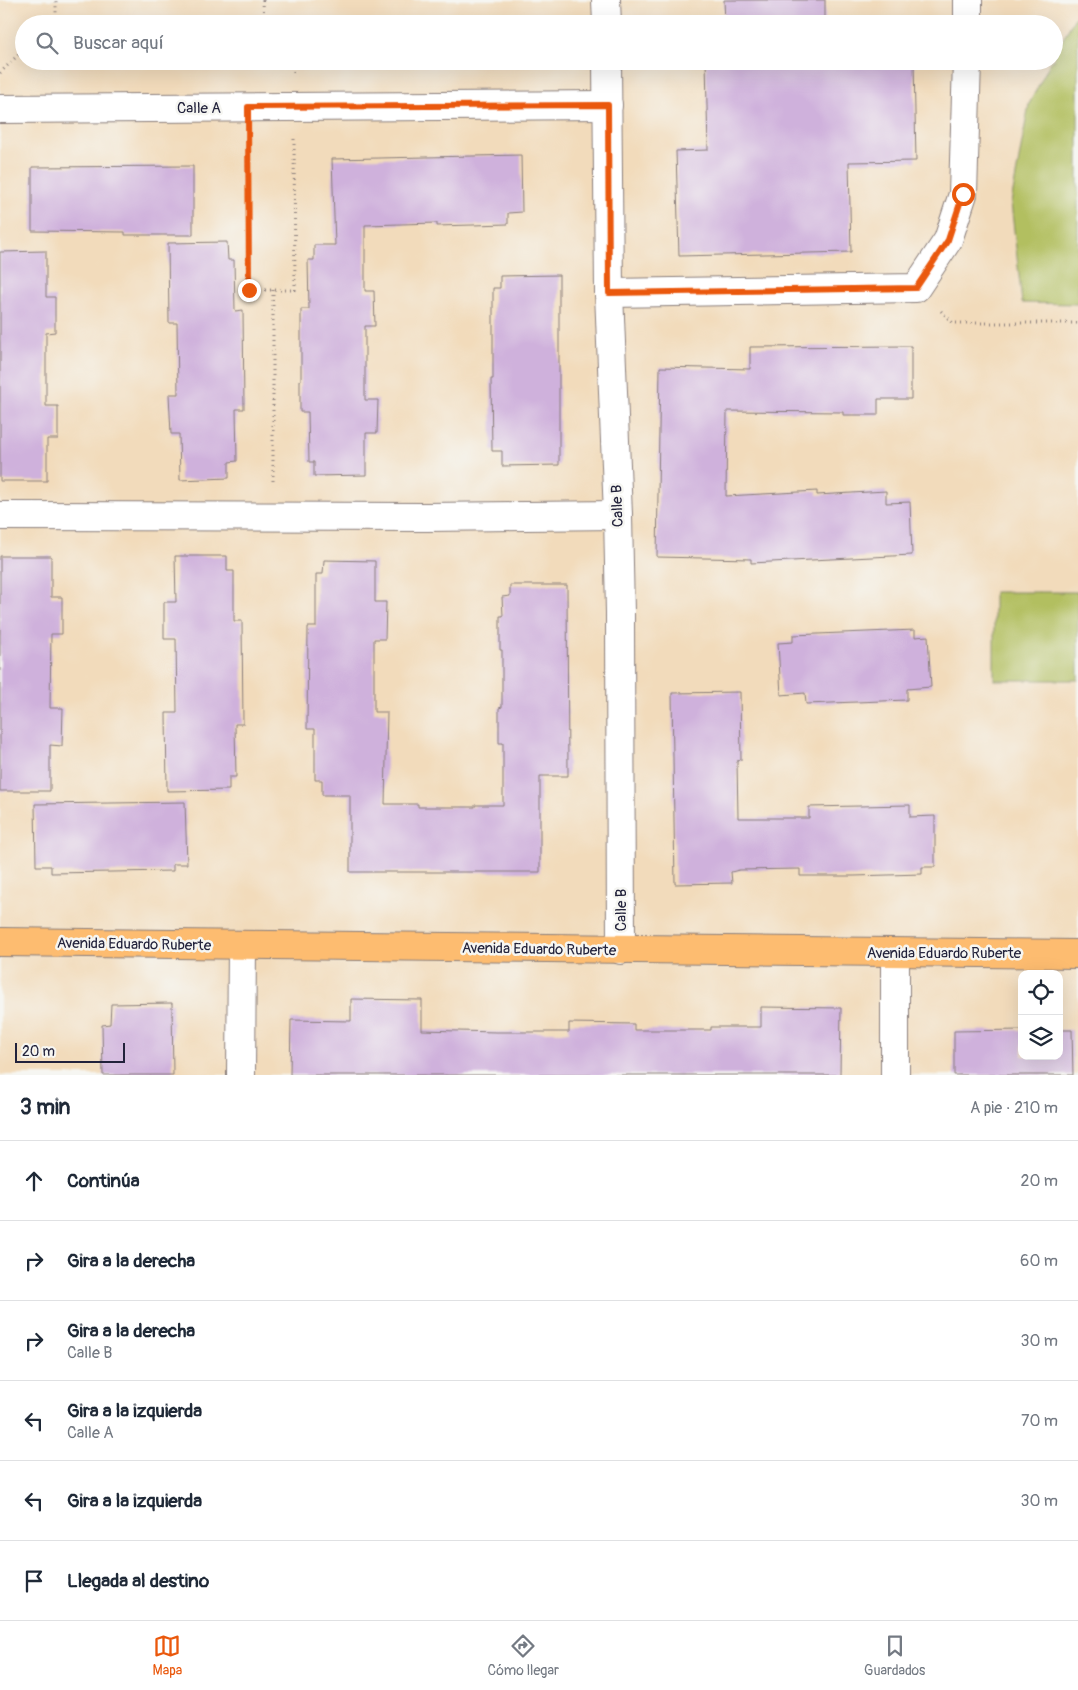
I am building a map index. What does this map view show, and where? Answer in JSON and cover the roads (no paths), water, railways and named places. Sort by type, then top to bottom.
[{"type":"main road","name":"Avenida Eduardo Ruberte","points":[[0,942],[1078,954]]},
{"type":"street","points":[[606,0],[606,15]]},
{"type":"street","points":[[968,0],[968,15]]},
{"type":"street","name":"Calle B","points":[[607,70],[609,293],[620,613],[621,950]]},
{"type":"street","points":[[609,293],[916,288],[948,240],[963,194],[967,70]]},
{"type":"street","name":"Calle A","points":[[0,109],[608,105]]},
{"type":"street","points":[[0,516],[618,515]]},
{"type":"street","points":[[241,1075],[242,945]]},
{"type":"street","points":[[895,953],[895,1075]]}]
